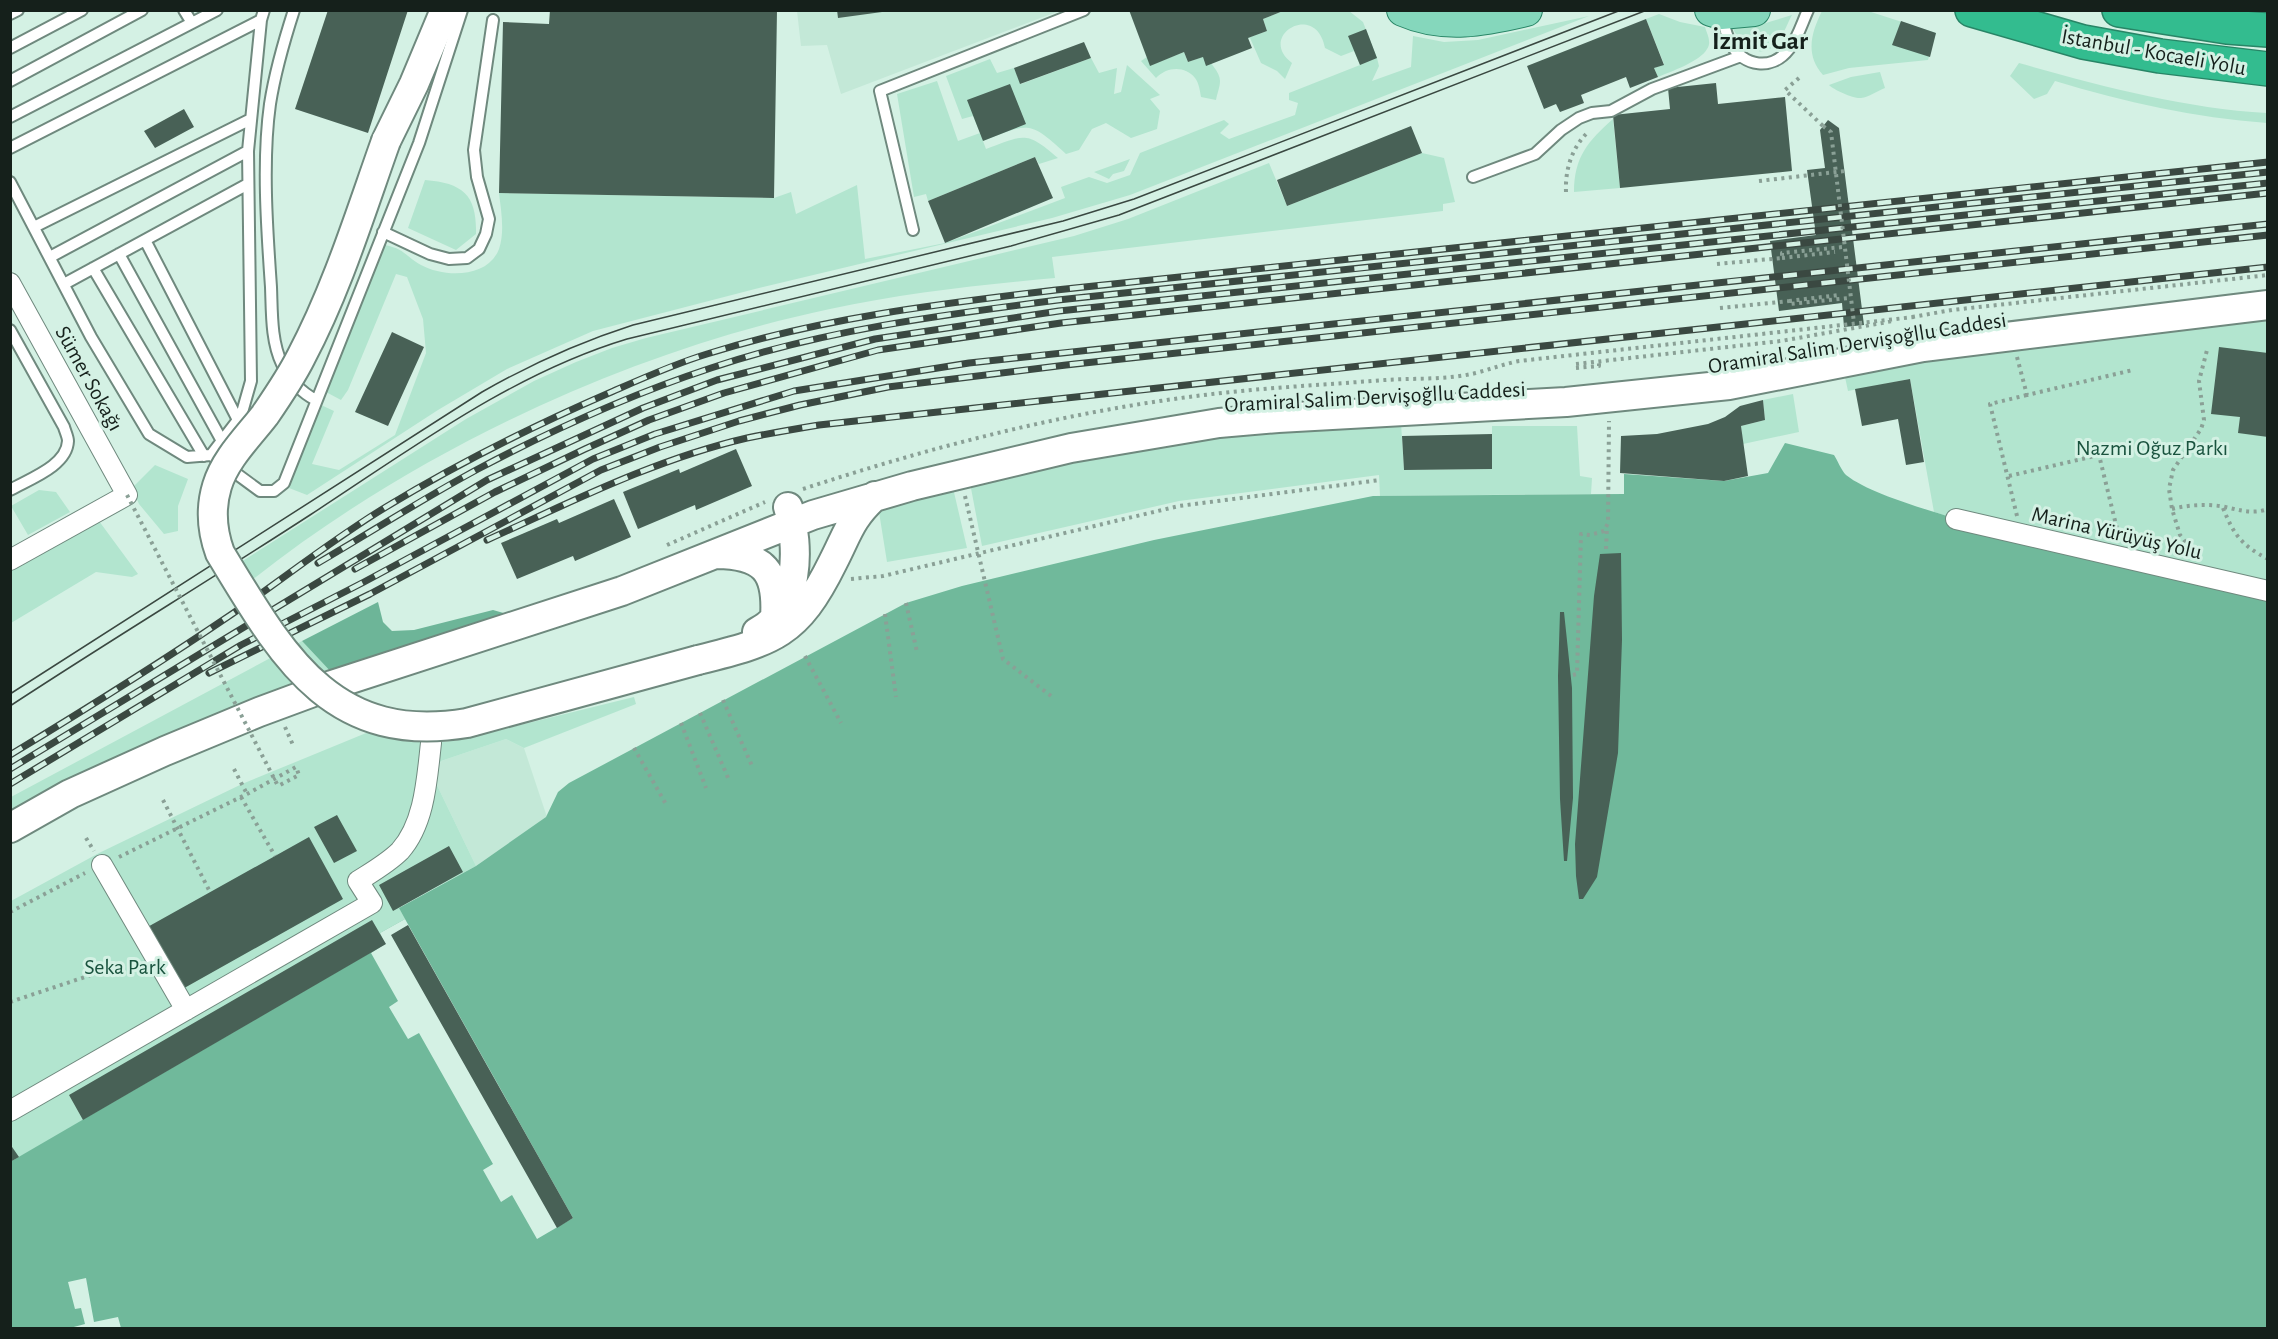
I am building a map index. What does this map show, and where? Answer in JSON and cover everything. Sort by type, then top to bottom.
[{"type":"highway","name":"İstanbul - Kocaeli Yolu","points":[[1972,10],[2083,42],[2160,56],[2268,69]]},
{"type":"highway","points":[[2135,12],[2227,27],[2268,30]]},
{"type":"main road","points":[[427,10],[386,141],[320,318],[301,358],[265,415],[235,453],[217,485],[213,519],[214,537],[220,553],[278,646],[307,679],[336,700],[368,716],[420,728],[445,727],[744,648],[775,636],[799,618],[833,578],[859,512],[875,496]]},
{"type":"main road","points":[[386,141],[414,84],[445,10]]},
{"type":"main road","points":[[1403,10],[1434,20],[1459,22],[1492,18],[1526,10]]},
{"type":"main road","points":[[1717,11],[1754,10]]},
{"type":"main road","name":"Oramiral Salim Dervişoğllu Caddesi","points":[[800,511],[911,469],[1030,437],[1175,410],[1274,401],[1542,386],[1674,372],[1782,357],[1924,328],[2268,287]]},
{"type":"main road","name":"Oramiral Salim Dervişoğllu Caddesi","points":[[512,626],[633,570],[743,523],[875,496],[1071,448],[1220,423],[1566,402],[1740,383],[1923,348],[2268,305]]},
{"type":"main road","points":[[698,660],[764,629],[775,618],[792,585],[800,511]]},
{"type":"main road","points":[[800,511],[822,546],[833,578]]},
{"type":"main road","points":[[10,828],[70,794],[259,712],[332,685],[622,591],[717,554],[800,511]]},
{"type":"main road","points":[[717,554],[751,558],[764,568],[773,583],[776,603],[775,618]]},
{"type":"street","name":"Sümer Sokağı","points":[[10,284],[127,495]]},
{"type":"street","points":[[10,560],[127,495]]},
{"type":"street","name":"Marina Yürüyüş Yolu","points":[[1956,519],[2268,591]]},
{"type":"street","points":[[10,1111],[372,903],[358,881],[388,862],[408,840],[421,806],[431,743]]},
{"type":"street","points":[[102,865],[186,1010]]},
{"type":"lane","points":[[10,14],[18,10]]},
{"type":"lane","points":[[10,48],[82,10]]},
{"type":"lane","points":[[10,81],[142,10]]},
{"type":"lane","points":[[184,10],[192,24]]},
{"type":"lane","points":[[10,117],[217,10]]},
{"type":"lane","points":[[294,10],[276,77],[267,134],[269,262],[273,327],[279,356],[283,367],[294,382],[306,395],[316,400]]},
{"type":"lane","points":[[93,268],[207,456],[260,491],[274,491],[284,483],[418,143],[462,10]]},
{"type":"lane","points":[[913,230],[880,91],[1084,10]]},
{"type":"lane","points":[[1717,11],[1730,42],[1741,56],[1747,61],[1771,64],[1790,49],[1808,10]]},
{"type":"lane","points":[[10,182],[91,337],[149,434],[187,457],[207,456],[241,416],[251,381],[248,151],[263,15]]},
{"type":"lane","points":[[10,148],[263,15]]},
{"type":"lane","points":[[383,232],[430,254],[449,259],[467,258],[478,249],[486,234],[489,219],[477,177],[474,150],[493,20]]},
{"type":"lane","points":[[1473,177],[1535,154],[1561,130],[1579,118],[1592,113],[1611,111],[1652,89],[1741,56]]},
{"type":"lane","points":[[34,227],[251,119]]},
{"type":"lane","points":[[50,257],[248,151]]},
{"type":"lane","points":[[64,284],[248,184]]},
{"type":"lane","points":[[145,240],[238,420]]},
{"type":"lane","points":[[119,254],[222,441]]},
{"type":"lane","points":[[10,330],[64,427],[68,441],[64,454],[52,465],[10,490]]},
{"type":"path","points":[[1798,78],[1785,90],[1831,132],[1843,247],[1854,323]]},
{"type":"path","points":[[1759,181],[1845,171]]},
{"type":"path","points":[[1782,258],[1782,254],[1843,247]]},
{"type":"path","points":[[1717,264],[1835,252]]},
{"type":"path","points":[[1576,366],[1781,341],[1952,310],[2268,274]]},
{"type":"path","points":[[1720,308],[1839,295]]},
{"type":"path","points":[[1789,301],[1789,304],[1850,298]]},
{"type":"path","points":[[1781,341],[1780,331],[1914,317]]},
{"type":"path","points":[[2199,574],[2195,554],[2180,535],[2169,489],[2173,470],[2204,420],[2199,381],[2207,350]]},
{"type":"path","points":[[2016,354],[2027,395]]},
{"type":"path","points":[[2021,534],[1990,404],[2133,370]]},
{"type":"path","points":[[1606,549],[1610,397]]},
{"type":"path","points":[[2009,476],[2099,455],[2124,557]]},
{"type":"path","points":[[833,578],[883,576],[1179,506],[1380,480]]},
{"type":"path","points":[[962,486],[1003,659],[1051,696]]},
{"type":"path","points":[[10,912],[247,794],[296,767],[299,775],[278,786],[127,495]]},
{"type":"path","points":[[2172,509],[2188,505],[2223,507],[2252,512],[2268,509]]},
{"type":"path","points":[[2223,507],[2238,539],[2250,550],[2268,559]]},
{"type":"path","points":[[1573,675],[1577,674],[1581,534],[1604,531],[1608,523]]},
{"type":"path","points":[[906,603],[917,652]]},
{"type":"path","points":[[885,614],[896,697]]},
{"type":"path","points":[[806,656],[841,723]]},
{"type":"path","points":[[723,700],[752,766]]},
{"type":"path","points":[[700,713],[729,780]]},
{"type":"path","points":[[681,723],[706,788]]},
{"type":"path","points":[[285,726],[293,745]]},
{"type":"path","points":[[634,748],[667,806]]},
{"type":"path","points":[[234,769],[247,794]]},
{"type":"path","points":[[241,796],[275,856]]},
{"type":"path","points":[[163,800],[210,892]]},
{"type":"path","points":[[10,1002],[121,965]]},
{"type":"shaded area","points":[[797,11],[1059,11],[841,94],[827,45],[801,46]]},
{"type":"shaded area","points":[[1785,443],[1834,455],[1844,473],[1856,482],[1899,500],[1956,519],[2267,591],[2267,1328],[11,1328],[10,1162],[385,944],[380,933],[405,919],[399,908],[476,866],[546,817],[558,792],[569,783],[906,603],[962,586],[1154,540],[1373,496],[1624,494],[1624,474],[1724,481],[1768,473]]},
{"type":"shaded area","points":[[378,602],[383,622],[392,631],[414,630],[493,610],[507,614],[332,673],[302,641]]},
{"type":"shaded area","points":[[506,739],[524,748],[547,817],[476,866],[433,777],[441,761]]},
{"type":"green space","points":[[1283,11],[1349,11],[1363,22],[1379,66],[1372,81],[1411,67],[1413,36],[1444,42],[1478,40],[1589,16],[1130,195],[1052,218],[755,289],[593,331],[507,369],[438,410],[307,495],[289,488],[321,405],[334,411],[312,464],[339,470],[395,435],[426,353],[423,319],[407,277],[396,274],[348,390],[341,400],[326,392],[385,245],[401,251],[431,269],[465,273],[486,266],[499,249],[502,228],[499,193],[774,198],[791,192],[796,214],[857,185],[865,259],[945,243],[1065,198],[1061,187],[1089,177],[1107,183],[1130,175],[1140,153],[1224,120],[1229,124],[1220,133],[1229,139],[1295,115],[1298,103],[1289,100],[1289,93],[1360,65],[1354,51],[1341,56],[1325,48],[1320,34],[1311,26],[1301,25],[1292,27],[1284,34],[1281,43],[1283,53],[1292,63],[1285,79],[1277,71],[1261,63],[1250,38],[1207,55],[1220,77],[1216,100],[1201,97],[1196,80],[1186,71],[1170,70],[1156,78],[1141,61],[1147,57],[1151,65],[1184,52],[1188,62],[1202,57],[1202,54],[1267,31],[1263,19]]},
{"type":"green space","points":[[1822,11],[1868,11],[1936,33],[1928,60],[1849,68],[1823,75],[1817,67],[1812,52],[1815,27]]},
{"type":"green space","points":[[1659,14],[1680,22],[1705,27],[1709,44],[1698,58],[1658,77],[1654,68],[1664,64],[1646,19]]},
{"type":"green space","points":[[1792,15],[1778,42],[1769,50],[1751,49],[1733,29],[1759,25]]},
{"type":"green space","points":[[1091,58],[1099,73],[1117,68],[1114,94],[1121,92],[1127,65],[1160,95],[1150,99],[1160,111],[1157,129],[1131,138],[1106,123],[1092,129],[1079,150],[1066,154],[1036,130],[1020,128],[983,141],[986,149],[1017,138],[1024,138],[1039,143],[1058,158],[1039,164],[1035,157],[928,201],[926,194],[914,197],[897,94],[937,81],[958,141],[980,133],[973,116],[962,119],[946,76],[990,59],[997,73],[1014,68],[1021,84]]},
{"type":"green space","points":[[2019,63],[2111,88],[2173,101],[2267,113],[2267,123],[2160,108],[2055,81],[2047,94],[2034,99],[2010,76]]},
{"type":"green space","points":[[1880,72],[1885,88],[1864,97],[1849,96],[1829,85],[1851,77]]},
{"type":"green space","points":[[1613,119],[1620,188],[1574,192],[1577,169],[1584,151],[1596,135]]},
{"type":"green space","points":[[1422,153],[1444,158],[1455,202],[1443,204],[1443,211],[1052,257],[1055,278],[886,298],[753,328],[677,351],[600,380],[526,412],[382,489],[315,533],[252,580],[241,562],[466,419],[534,381],[612,348],[1074,236],[1128,219],[1269,163],[1287,206]]},
{"type":"green space","points":[[1130,159],[1124,171],[1113,174],[1109,179],[1094,172]]},
{"type":"green space","points":[[425,180],[450,184],[459,188],[471,201],[476,221],[476,234],[456,250],[408,228]]},
{"type":"green space","name":"Nazmi Oğuz Parkı","points":[[2267,320],[2267,591],[1934,512],[1910,379],[1848,391],[1845,377],[1936,359]]},
{"type":"green space","points":[[1793,394],[1799,432],[1743,444],[1741,426],[1765,420],[1763,400]]},
{"type":"green space","points":[[1401,423],[1404,470],[1492,469],[1492,426],[1577,426],[1580,476],[1592,478],[1591,494],[1380,496],[1379,475],[1179,501],[982,546],[970,483],[1115,453],[1229,436]]},
{"type":"green space","points":[[155,465],[188,479],[178,506],[178,531],[164,534],[139,504],[132,488]]},
{"type":"green space","points":[[953,488],[967,548],[887,562],[879,512],[885,507]]},
{"type":"green space","points":[[39,490],[56,492],[70,512],[28,535],[11,506]]},
{"type":"green space","points":[[99,521],[138,574],[132,577],[96,572],[11,623],[10,571]]},
{"type":"green space","points":[[302,641],[332,673],[174,732],[84,774],[11,813],[11,797]]},
{"type":"green space","name":"Seka Park","points":[[634,697],[636,704],[524,748],[506,739],[441,761],[433,777],[476,866],[399,907],[405,919],[386,944],[11,1162],[11,901],[99,853],[242,784],[371,731],[431,743],[459,740]]},
{"type":"pier","points":[[405,919],[573,1218],[537,1239],[512,1195],[501,1202],[483,1170],[493,1164],[419,1033],[408,1039],[389,1007],[398,1001],[371,953],[385,944],[380,933]]},
{"type":"pier","points":[[86,1278],[94,1322],[118,1317],[121,1328],[70,1328],[85,1324],[81,1308],[75,1309],[68,1282]]},
{"type":"building","points":[[328,10],[408,10],[368,133],[295,109]]},
{"type":"building","points":[[550,10],[777,10],[774,198],[499,193],[503,22],[549,24]]},
{"type":"building","points":[[837,10],[882,10],[882,12],[838,18]]},
{"type":"building","points":[[1129,10],[1283,11],[1263,19],[1267,31],[1248,38],[1252,48],[1206,66],[1203,57],[1188,62],[1184,52],[1150,66]]},
{"type":"building","points":[[1646,19],[1664,65],[1654,68],[1658,77],[1630,88],[1626,77],[1581,95],[1584,103],[1560,112],[1556,104],[1544,109],[1527,66]]},
{"type":"building","points":[[1901,21],[1936,33],[1930,57],[1892,45]]},
{"type":"building","points":[[1366,29],[1377,58],[1360,65],[1348,36]]},
{"type":"building","points":[[1084,42],[1091,58],[1020,84],[1014,68]]},
{"type":"building","points":[[1716,83],[1718,104],[1785,97],[1792,171],[1620,188],[1613,115],[1670,109],[1668,88]]},
{"type":"building","points":[[1010,84],[1026,124],[983,141],[967,100]]},
{"type":"building","points":[[184,109],[194,127],[155,148],[144,131]]},
{"type":"building","points":[[1828,120],[1839,128],[1864,325],[1844,327],[1842,303],[1779,311],[1770,241],[1816,235],[1807,170],[1825,168],[1820,130]]},
{"type":"building","points":[[1411,126],[1422,153],[1287,206],[1277,180]]},
{"type":"building","points":[[1035,157],[1053,198],[945,243],[928,201]]},
{"type":"building","points":[[392,332],[424,347],[388,426],[355,412]]},
{"type":"building","points":[[2219,347],[2268,353],[2268,437],[2238,433],[2240,417],[2211,414]]},
{"type":"building","points":[[1910,379],[1924,462],[1906,465],[1898,419],[1862,426],[1855,389]]},
{"type":"building","points":[[1763,400],[1765,420],[1741,426],[1748,476],[1724,481],[1620,473],[1621,436],[1657,434],[1708,424],[1725,417],[1740,406]]},
{"type":"building","points":[[1492,434],[1492,469],[1404,470],[1402,436]]},
{"type":"building","points":[[736,449],[752,486],[696,510],[695,505],[638,529],[623,492],[679,469],[680,473]]},
{"type":"building","points":[[614,499],[631,537],[575,561],[573,556],[517,579],[501,543],[557,519],[559,523]]},
{"type":"building","points":[[1621,553],[1622,640],[1618,753],[1597,877],[1583,899],[1579,899],[1575,844],[1594,596],[1600,554]]},
{"type":"building","points":[[1560,612],[1564,612],[1572,688],[1573,798],[1567,861],[1564,861],[1560,799],[1558,676]]},
{"type":"building","points":[[337,815],[357,851],[334,863],[314,827]]},
{"type":"building","points":[[309,837],[343,899],[179,991],[144,929]]},
{"type":"building","points":[[449,846],[463,872],[393,911],[379,885]]},
{"type":"building","points":[[372,920],[386,944],[83,1120],[69,1095]]},
{"type":"building","points":[[408,925],[573,1218],[557,1228],[391,935]]},
{"type":"building","points":[[10,1144],[19,1157],[10,1162]]},
{"type":"tram line","points":[[10,694],[482,392],[575,346],[633,325],[1063,221],[1134,199],[1621,10]]},
{"type":"tram line","points":[[10,706],[463,416],[502,393],[584,354],[627,339],[1011,246],[1119,215],[1647,10]]},
{"type":"railway","points":[[10,755],[205,632],[366,519],[413,491],[524,432],[633,382],[695,358],[750,341],[880,314],[1056,290],[2268,162]]},
{"type":"railway","points":[[318,563],[478,469],[535,440],[652,389],[711,368],[796,343],[883,325],[1058,300],[2268,172]]},
{"type":"railway","points":[[10,769],[487,480],[643,408],[717,380],[875,339],[1059,311],[2268,183]]},
{"type":"railway","points":[[355,569],[495,492],[649,420],[724,393],[878,350],[1061,323],[2268,193]]},
{"type":"railway","points":[[10,784],[241,645],[593,459],[655,434],[794,391],[969,363],[2268,224]]},
{"type":"railway","points":[[209,673],[370,594],[601,470],[660,447],[739,421],[800,405],[888,387],[1066,365],[2268,235]]},
{"type":"railway","points":[[487,540],[614,483],[680,457],[747,438],[819,425],[2268,267]]},
{"type":"district","name":"İzmit Gar","points":[[1760,40]]}]
